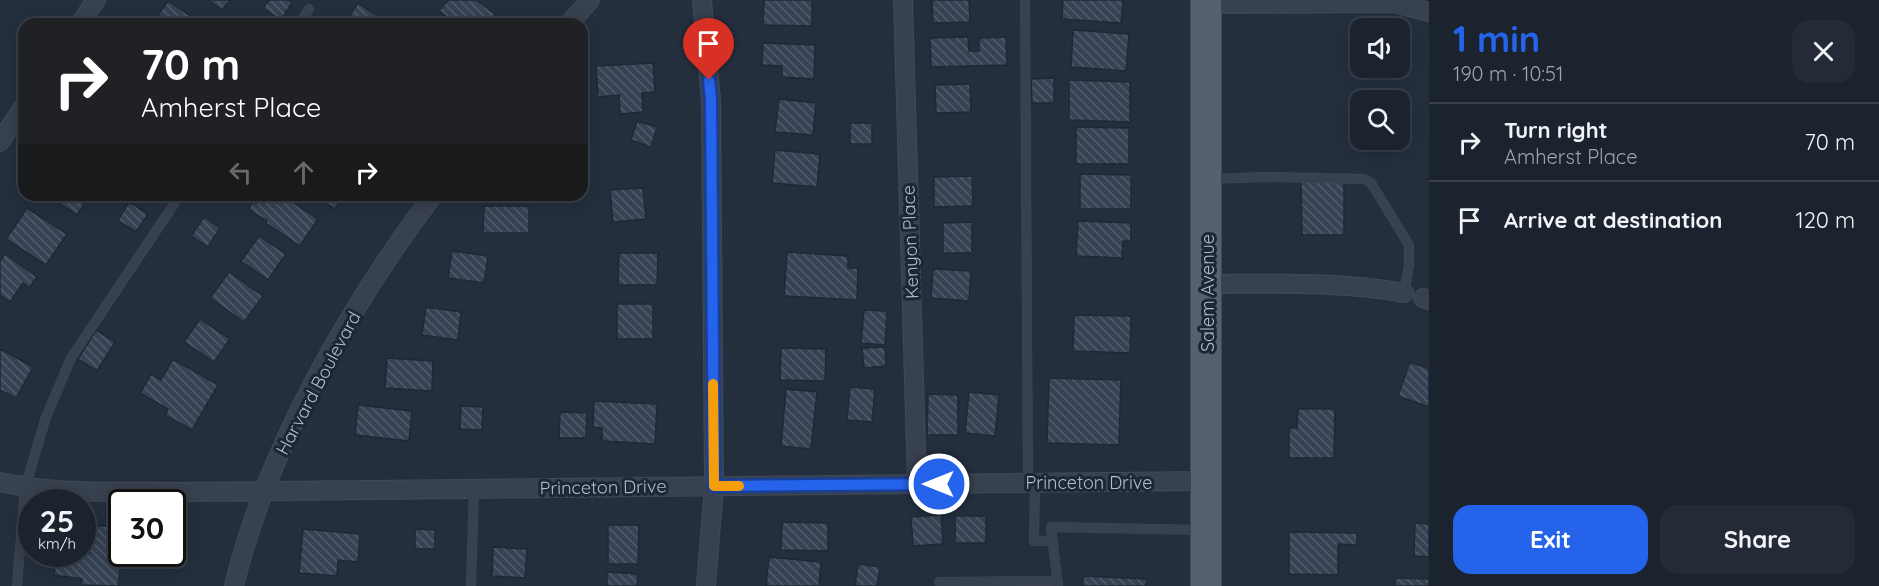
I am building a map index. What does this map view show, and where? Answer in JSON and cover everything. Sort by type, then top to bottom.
[{"type":"main road","name":"Salem Avenue","points":[[1206,2],[1208,284],[1206,586]]},
{"type":"street","points":[[84,18],[96,0]]},
{"type":"street","points":[[574,18],[590,0]]},
{"type":"street","points":[[702,0],[711,100],[714,486],[706,586]]},
{"type":"street","name":"Kenyon Place","points":[[903,0],[917,484]]},
{"type":"street","points":[[1206,2],[1394,3],[1429,12]]},
{"type":"street","points":[[0,142],[18,115]]},
{"type":"street","name":"Harvard Boulevard","points":[[234,586],[243,547],[263,491],[305,401],[370,285],[429,201]]},
{"type":"street","points":[[1208,284],[1332,284],[1365,286],[1404,293]]},
{"type":"street","name":"Princeton Drive","points":[[0,482],[25,488],[64,491],[263,491],[1206,481]]},
{"type":"lane","points":[[1025,0],[1031,483],[1034,541],[1053,541]]},
{"type":"lane","points":[[303,18],[309,9]]},
{"type":"lane","points":[[1207,180],[1264,177],[1364,179],[1371,183],[1409,245],[1409,265],[1404,293]]},
{"type":"lane","points":[[17,586],[25,488],[46,417],[71,358],[176,201]]},
{"type":"lane","points":[[471,586],[474,488]]},
{"type":"lane","points":[[939,582],[1058,584],[1051,527],[1206,531]]},
{"type":"building","points":[[208,0],[230,0],[222,10]]},
{"type":"building","points":[[269,0],[288,0],[292,3],[282,18],[278,18],[263,8]]},
{"type":"building","points":[[448,0],[476,0],[495,14],[492,18],[449,18],[439,11]]},
{"type":"building","points":[[764,0],[812,0],[812,26],[763,25]]},
{"type":"building","points":[[932,0],[969,0],[970,22],[933,23]]},
{"type":"building","points":[[1063,0],[1123,0],[1121,23],[1062,19]]},
{"type":"building","points":[[168,1],[193,18],[163,18],[158,15]]},
{"type":"building","points":[[358,3],[380,18],[348,18]]},
{"type":"building","points":[[1073,30],[1129,34],[1126,71],[1071,67]]},
{"type":"building","points":[[968,37],[969,51],[979,51],[979,38],[1006,37],[1007,65],[931,67],[930,38]]},
{"type":"building","points":[[763,43],[815,45],[814,79],[782,77],[782,66],[762,65]]},
{"type":"building","points":[[653,63],[655,92],[642,93],[643,112],[620,114],[619,95],[598,97],[596,66]]},
{"type":"building","points":[[1054,78],[1054,103],[1032,103],[1031,79]]},
{"type":"building","points":[[1069,80],[1130,82],[1130,122],[1069,120]]},
{"type":"building","points":[[970,84],[971,112],[936,113],[935,85]]},
{"type":"building","points":[[779,99],[816,103],[813,135],[775,132]]},
{"type":"building","points":[[637,121],[657,127],[651,147],[631,140]]},
{"type":"building","points":[[850,123],[872,123],[872,144],[850,144]]},
{"type":"building","points":[[1076,127],[1129,128],[1129,164],[1076,164]]},
{"type":"building","points":[[775,150],[820,154],[817,187],[772,183]]},
{"type":"building","points":[[1080,174],[1131,175],[1131,209],[1080,209]]},
{"type":"building","points":[[972,176],[973,206],[934,207],[934,177]]},
{"type":"building","points":[[1301,182],[1344,182],[1344,235],[1302,235]]},
{"type":"building","points":[[643,188],[646,219],[613,222],[610,190]]},
{"type":"building","points":[[55,201],[86,201],[77,215]]},
{"type":"building","points":[[258,201],[276,203],[291,201],[318,219],[300,246],[248,209],[253,202],[256,204]]},
{"type":"building","points":[[324,201],[340,201],[335,209]]},
{"type":"building","points":[[129,202],[148,214],[136,232],[118,220]]},
{"type":"building","points":[[484,206],[529,206],[529,233],[483,233]]},
{"type":"building","points":[[27,208],[67,234],[46,265],[6,239]]},
{"type":"building","points":[[204,217],[220,228],[208,247],[191,236]]},
{"type":"building","points":[[1078,221],[1131,223],[1131,241],[1123,241],[1122,258],[1076,256]]},
{"type":"building","points":[[972,222],[972,253],[943,253],[943,223]]},
{"type":"building","points":[[259,236],[286,254],[268,280],[241,261]]},
{"type":"building","points":[[452,251],[488,256],[484,283],[448,278]]},
{"type":"building","points":[[787,252],[848,256],[848,268],[858,268],[857,300],[784,296]]},
{"type":"building","points":[[619,253],[658,253],[657,285],[618,285]]},
{"type":"building","points":[[5,254],[37,277],[29,288],[23,283],[10,302],[0,295],[0,261]]},
{"type":"building","points":[[933,269],[971,271],[969,301],[931,298]]},
{"type":"building","points":[[229,272],[263,296],[244,322],[210,298]]},
{"type":"building","points":[[617,304],[653,304],[653,339],[617,339]]},
{"type":"building","points":[[426,307],[461,312],[458,340],[422,335]]},
{"type":"building","points":[[864,310],[887,311],[885,345],[861,343]]},
{"type":"building","points":[[1074,315],[1131,316],[1130,353],[1073,351]]},
{"type":"building","points":[[200,319],[230,339],[214,362],[184,342]]},
{"type":"building","points":[[96,330],[115,342],[97,371],[78,359]]},
{"type":"building","points":[[885,347],[886,366],[864,368],[862,348]]},
{"type":"building","points":[[781,348],[826,349],[825,381],[780,380]]},
{"type":"building","points":[[0,349],[33,367],[16,398],[0,390]]},
{"type":"building","points":[[387,358],[433,361],[432,391],[385,388]]},
{"type":"building","points":[[173,359],[218,385],[192,430],[165,415],[168,409],[140,393],[151,374],[161,380]]},
{"type":"building","points":[[1410,362],[1429,369],[1429,407],[1398,396]]},
{"type":"building","points":[[1049,378],[1121,380],[1119,445],[1047,443]]},
{"type":"building","points":[[850,387],[875,389],[872,422],[847,420]]},
{"type":"building","points":[[786,389],[817,392],[811,449],[781,446]]},
{"type":"building","points":[[969,392],[999,395],[995,436],[965,433]]},
{"type":"building","points":[[928,394],[958,395],[958,435],[927,435]]},
{"type":"building","points":[[594,401],[657,404],[655,444],[602,441],[602,428],[593,427]]},
{"type":"building","points":[[358,405],[412,411],[409,441],[355,435]]},
{"type":"building","points":[[461,406],[483,407],[482,430],[460,429]]},
{"type":"building","points":[[1298,409],[1335,409],[1334,458],[1289,458],[1289,428],[1297,428]]},
{"type":"building","points":[[560,412],[587,413],[586,438],[559,438]]},
{"type":"building","points":[[941,515],[943,544],[913,546],[911,517]]},
{"type":"building","points":[[955,516],[986,516],[986,543],[955,543]]},
{"type":"building","points":[[782,522],[828,523],[828,551],[781,550]]},
{"type":"building","points":[[1415,523],[1429,524],[1429,557],[1414,556]]},
{"type":"building","points":[[96,525],[108,526],[108,567],[120,567],[118,586],[81,585],[82,579],[54,575],[55,567],[96,567]]},
{"type":"building","points":[[608,525],[639,525],[638,564],[608,564]]},
{"type":"building","points":[[303,529],[360,534],[358,562],[338,560],[337,576],[299,573]]},
{"type":"building","points":[[415,529],[435,530],[435,549],[415,549]]},
{"type":"building","points":[[1289,532],[1357,533],[1357,545],[1338,544],[1338,575],[1289,574]]},
{"type":"building","points":[[493,547],[527,549],[525,578],[492,576]]},
{"type":"building","points":[[769,557],[821,562],[819,586],[766,586]]},
{"type":"building","points":[[858,564],[880,567],[877,586],[855,586]]},
{"type":"building","points":[[607,572],[638,574],[637,586],[607,586]]},
{"type":"building","points":[[1083,576],[1147,579],[1146,586],[1083,586]]},
{"type":"building","points":[[1395,578],[1429,579],[1429,586],[1395,586]]},
{"type":"slow traffic","points":[[713,384],[714,486],[739,486]]},
{"type":"route","points":[[709,80],[714,486],[939,484]]}]
